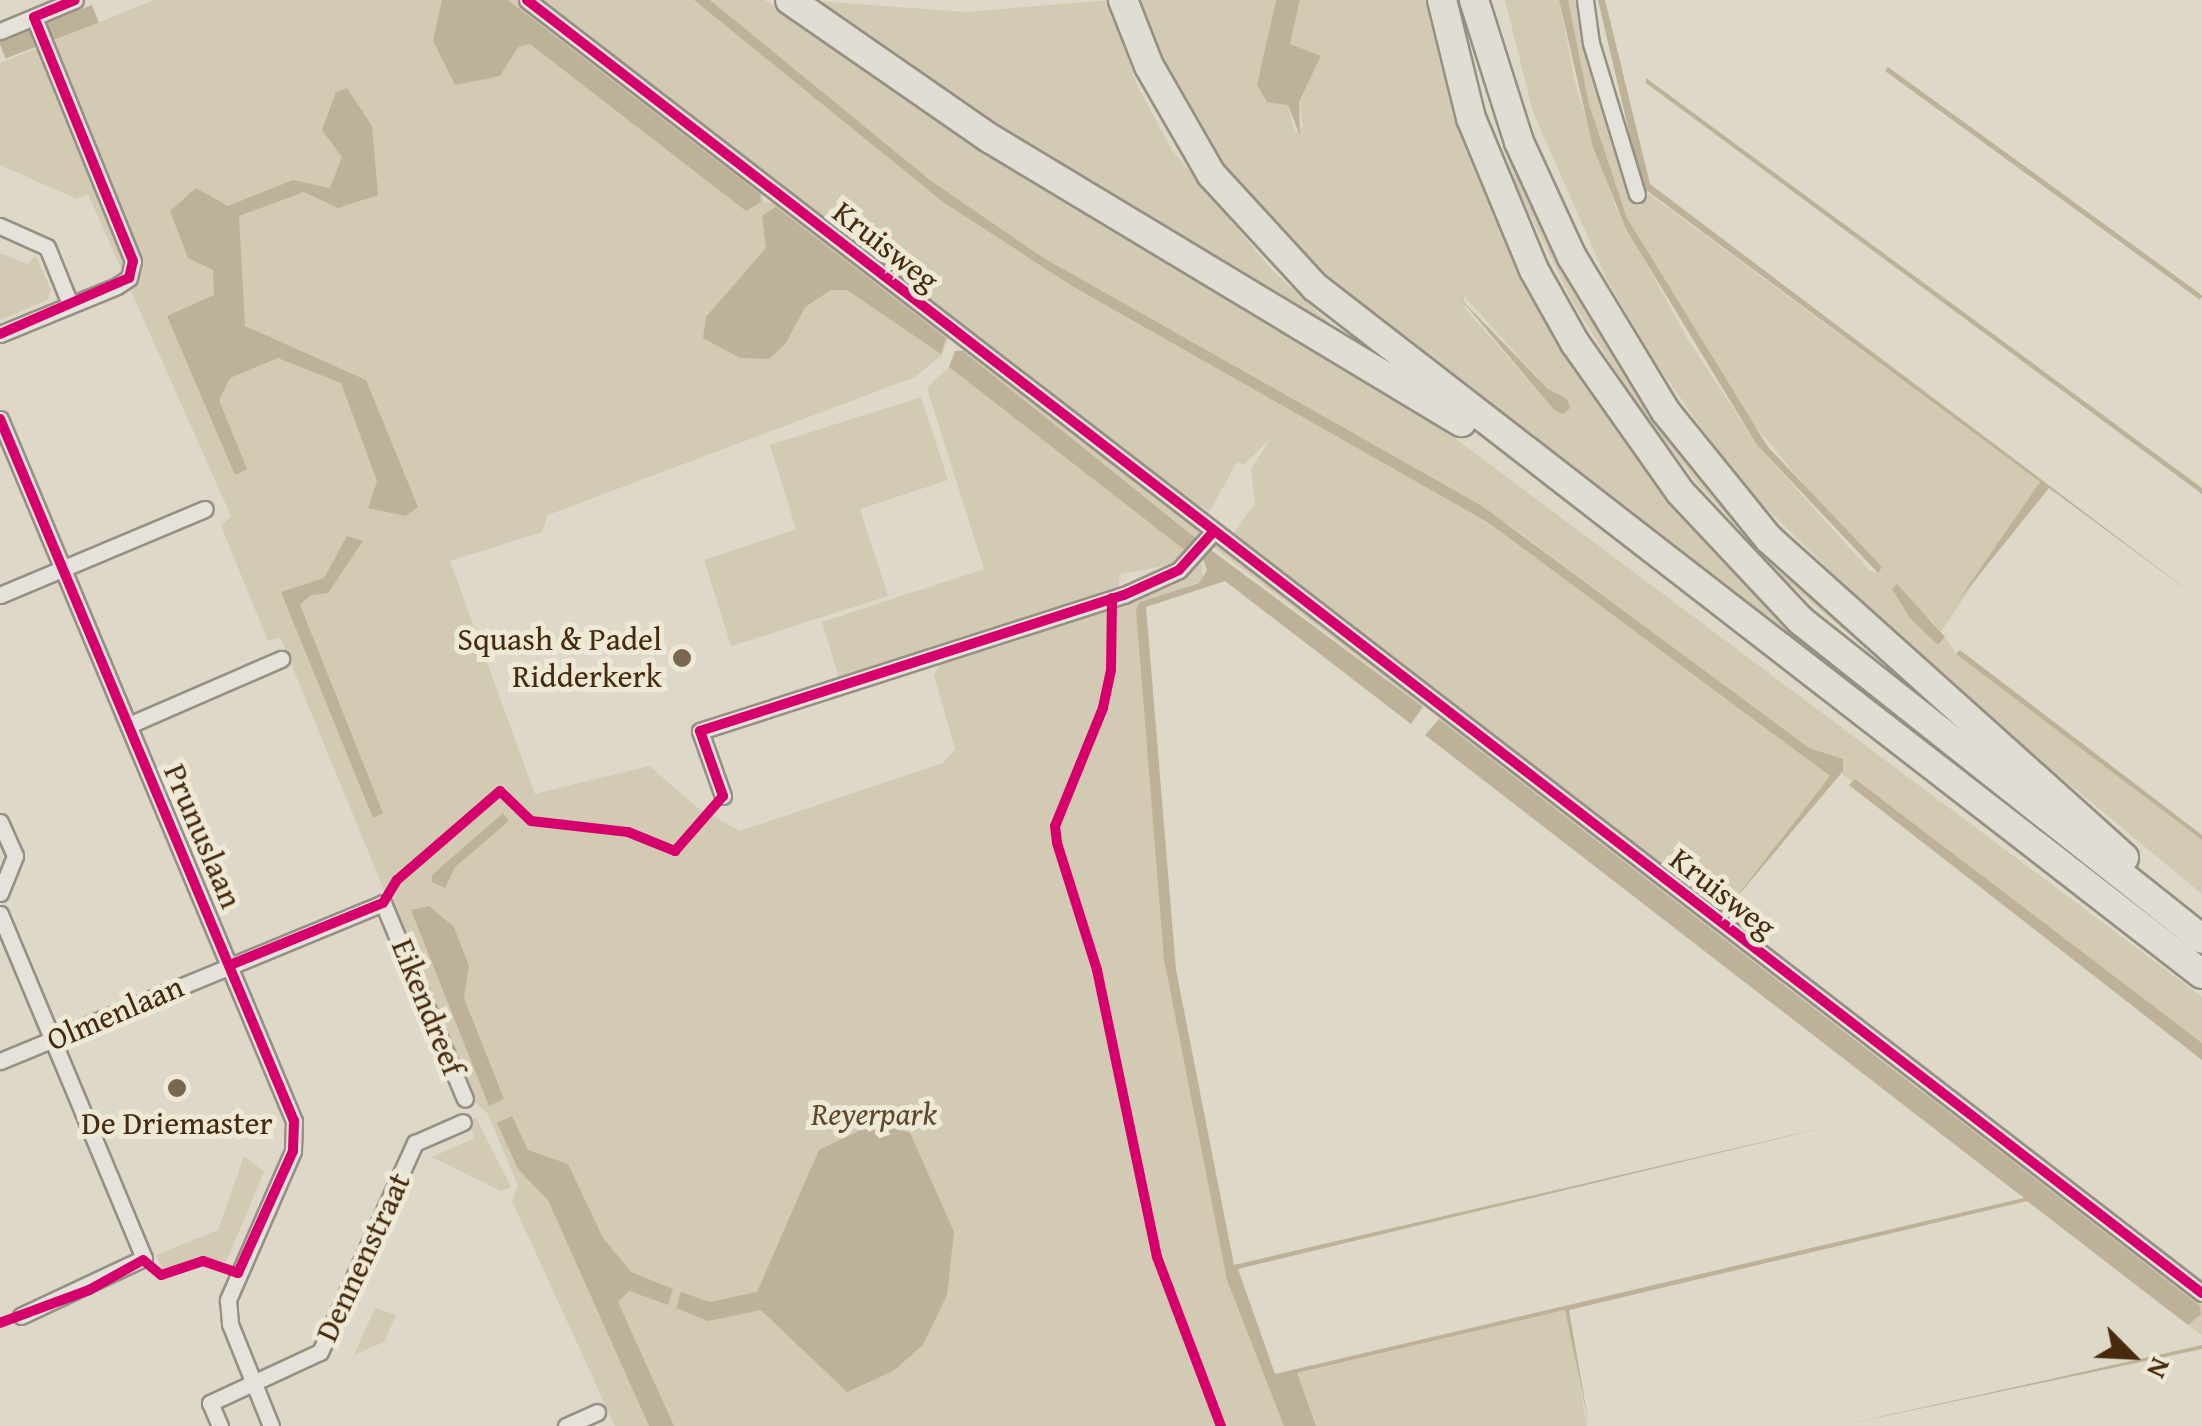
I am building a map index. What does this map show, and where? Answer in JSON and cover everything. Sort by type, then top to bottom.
[{"type":"highway","points":[[790,0],[991,139],[1296,318],[1435,409],[1533,460]]},
{"type":"highway","points":[[1123,0],[1180,126],[1261,233],[1382,344],[2202,974]]},
{"type":"highway","points":[[1442,0],[1471,118],[1534,270],[1575,343],[1680,492],[1813,632],[2202,939]]},
{"type":"highway","points":[[1474,0],[1519,142],[1572,257],[1625,350],[1736,502],[1932,692],[2170,897],[2174,917]]},
{"type":"highway","points":[[1490,0],[1532,164]]},
{"type":"street","points":[[0,31],[36,22],[75,0]]},
{"type":"street","name":"Kruisweg","points":[[527,0],[1205,542],[2202,1293]]},
{"type":"street","points":[[1585,0],[1590,43],[1636,194]]},
{"type":"street","points":[[0,334],[130,278],[133,261],[36,22]]},
{"type":"street","points":[[0,226],[48,248],[70,304]]},
{"type":"street","name":"Prunuslaan","points":[[1,424],[294,1120],[293,1151],[228,1300],[230,1324],[272,1426]]},
{"type":"street","points":[[0,594],[205,509]]},
{"type":"street","points":[[723,796],[700,731],[1124,594],[1179,570],[1205,542]]},
{"type":"street","points":[[129,725],[281,659]]},
{"type":"street","points":[[0,822],[15,856],[0,894]]},
{"type":"street","name":"Eikendreef","points":[[230,965],[383,903],[465,1099]]},
{"type":"street","points":[[0,914],[144,1258],[22,1316]]},
{"type":"street","name":"Olmenlaan","points":[[0,1061],[230,965]]},
{"type":"street","name":"Dennenstraat","points":[[220,1426],[210,1403],[320,1352],[415,1142],[463,1122]]},
{"type":"street","points":[[566,1426],[597,1412]]},
{"type":"green space","name":"Reyerpark","points":[[154,0],[486,0],[760,198],[508,0],[518,0],[760,188],[764,202],[779,203],[949,337],[942,355],[915,377],[548,515],[542,532],[450,561],[535,794],[649,766],[698,808],[740,831],[943,763],[955,749],[934,675],[942,661],[1115,609],[1120,600],[1186,572],[1201,554],[1203,581],[1141,602],[1170,968],[1225,1254],[1269,1374],[1303,1426],[615,1426],[512,1201],[518,1186],[488,1114],[469,1097],[280,637],[268,641],[221,526],[231,516],[88,194],[77,199],[0,165],[0,63]]},
{"type":"green space","points":[[544,0],[694,0],[943,202],[1072,286],[1489,523],[1831,777],[1721,916],[1234,533],[1255,503],[1251,470],[1271,437],[1244,465],[1237,462],[1210,511],[1180,496]]},
{"type":"green space","points":[[710,0],[765,0],[986,152],[1336,358],[1452,436],[2202,997],[2202,1043],[1512,527],[1042,257],[930,180]]},
{"type":"green space","points":[[803,0],[966,12],[1109,0],[1136,83],[1172,150],[1272,270],[1331,324],[1060,171]]},
{"type":"green space","points":[[1135,0],[1276,0],[1257,86],[1288,105],[1295,133],[1303,127],[1299,102],[1321,56],[1290,45],[1300,0],[1428,0],[1450,86],[1573,358],[1816,649],[2202,952],[2202,962],[1316,272],[1224,174],[1160,69]],"holes":[[[1464,296],[1548,389],[1567,399],[1554,410],[1465,308]]]},
{"type":"green space","points":[[1456,0],[1468,0],[1637,384],[1988,753],[1785,580],[1698,484],[1636,404],[1571,299],[1518,190]]},
{"type":"green space","points":[[1505,0],[1559,0],[1576,87],[1615,206],[1687,338],[1757,445],[1870,571],[1878,573],[1746,415],[1627,218],[1589,104],[1568,0],[1580,0],[1622,172],[1638,203],[1649,194],[2040,482],[1941,632],[1927,615],[1941,642],[1945,637],[1956,654],[2202,840],[2202,894],[1923,663],[1738,480],[1651,356],[1606,278],[1533,112]]},
{"type":"green space","points":[[0,253],[28,264],[36,256],[51,290],[47,300],[0,320]]},
{"type":"green space","points":[[969,349],[1197,525],[1199,540],[963,351],[955,351]]},
{"type":"green space","points":[[949,367],[1186,550],[1193,549],[1180,563],[1120,574],[1118,589],[839,678],[822,622],[984,569],[927,388]]},
{"type":"green space","points":[[921,397],[948,480],[860,509],[888,596],[731,646],[704,560],[796,529],[770,445]]},
{"type":"green space","points":[[1223,545],[1422,699],[1423,707],[1212,546]]},
{"type":"green space","points":[[1446,718],[1910,1077],[1911,1082],[1439,719]]},
{"type":"green space","points":[[1928,1092],[2202,1301],[2202,1335],[2188,1325],[2200,1306],[1925,1096]]},
{"type":"green space","points":[[476,1118],[511,1187],[501,1191],[432,1157],[475,1138],[468,1121]]},
{"type":"green space","points":[[244,1156],[264,1172],[226,1262],[198,1257],[163,1271],[156,1255],[218,1230]]},
{"type":"green space","points":[[375,1308],[396,1315],[384,1342],[354,1355]]},
{"type":"green space","points":[[1566,1310],[1587,1426],[1316,1426],[1295,1374]]},
{"type":"shaded area","points":[[442,0],[508,0],[760,194],[761,202],[746,211],[530,44],[518,47],[500,76],[455,85],[433,41]]},
{"type":"shaded area","points":[[694,0],[710,0],[930,180],[1042,257],[1482,506],[1809,748],[1843,759],[1843,771],[1727,909],[1830,776],[1489,523],[1072,286],[943,202]]},
{"type":"shaded area","points":[[1276,0],[1300,0],[1290,44],[1321,56],[1299,102],[1300,136],[1288,105],[1267,102],[1257,85]]},
{"type":"shaded area","points":[[1559,0],[1568,0],[1589,104],[1627,218],[1768,447],[1882,567],[1878,573],[1757,445],[1626,229],[1593,147]]},
{"type":"shaded area","points":[[1598,0],[1605,0],[1650,184],[2202,601],[2049,488],[1955,605],[2040,482],[1642,187]]},
{"type":"shaded area","points":[[92,5],[99,23],[5,59],[0,40]]},
{"type":"shaded area","points":[[1888,67],[2202,295],[2200,300],[1885,71]]},
{"type":"shaded area","points":[[1646,78],[2202,488],[2202,494],[1646,83]]},
{"type":"shaded area","points":[[347,88],[372,126],[378,195],[338,208],[304,192],[239,216],[245,326],[366,380],[418,507],[406,516],[368,508],[377,481],[341,383],[278,358],[230,378],[219,400],[247,469],[235,475],[167,316],[214,295],[213,270],[188,258],[170,211],[196,188],[228,206],[293,180],[330,188],[342,157],[322,130],[336,92]]},
{"type":"shaded area","points":[[776,207],[946,338],[941,354],[847,290],[831,290],[805,307],[786,343],[769,359],[740,358],[703,338],[706,317],[766,248],[762,216]]},
{"type":"shaded area","points":[[1458,296],[1548,389],[1567,399],[1570,408],[1563,414],[1554,410]]},
{"type":"shaded area","points":[[955,351],[963,351],[1207,547],[1423,707],[1411,724],[1225,581],[1146,607],[1176,970],[1234,1265],[1839,1124],[1238,1269],[1275,1374],[2024,1198],[1425,735],[1439,719],[2200,1306],[2201,1314],[2188,1325],[2027,1201],[1569,1310],[1589,1426],[1565,1310],[1297,1373],[1316,1426],[1284,1426],[1227,1280],[1164,959],[1136,609],[1140,602],[1199,583],[1207,570],[1201,554],[1186,551],[949,367]]},
{"type":"shaded area","points":[[347,536],[363,541],[328,593],[311,595],[300,605],[383,813],[373,818],[281,592],[324,578]]},
{"type":"shaded area","points":[[1897,584],[1945,637],[1938,645],[1910,618],[1892,589]]},
{"type":"shaded area","points":[[1960,650],[2202,835],[2202,840],[1956,654]]},
{"type":"shaded area","points":[[1855,779],[2202,1043],[2202,1060],[1849,785]]},
{"type":"shaded area","points":[[503,813],[509,821],[455,867],[445,888],[432,882],[432,875]]},
{"type":"shaded area","points":[[429,906],[454,927],[469,966],[464,998],[504,1099],[489,1106],[411,910]]},
{"type":"shaded area","points":[[512,1116],[528,1150],[568,1164],[603,1238],[631,1272],[673,1289],[668,1305],[629,1291],[618,1302],[674,1426],[649,1426],[548,1200],[518,1169],[497,1123]]},
{"type":"shaded area","points":[[876,1123],[910,1133],[954,1232],[947,1295],[923,1345],[893,1371],[847,1392],[761,1310],[708,1321],[676,1308],[681,1292],[710,1302],[757,1292],[819,1150]]},
{"type":"shaded area","points":[[2202,1345],[2202,1349],[1838,1426],[2015,1387]]},
{"type":"cycle path","points":[[0,334],[129,278],[133,261],[34,17],[75,0]]},
{"type":"cycle path","points":[[527,0],[2202,1293]]},
{"type":"cycle path","points":[[0,419],[294,1121],[293,1151],[238,1273],[203,1261],[161,1275],[143,1260],[89,1290],[0,1323]]},
{"type":"cycle path","points":[[230,965],[383,903],[397,880],[500,791],[531,821],[628,832],[675,851],[723,796],[700,731],[1124,595],[1179,570],[1214,531]]},
{"type":"cycle path","points":[[1112,598],[1111,670],[1103,708],[1055,826],[1057,843],[1097,970],[1157,1257],[1221,1426]]},
{"type":"place","name":"Squash & Padel Ridderkerk","points":[[682,658]]},
{"type":"place","name":"De Driemaster","points":[[177,1088]]}]
